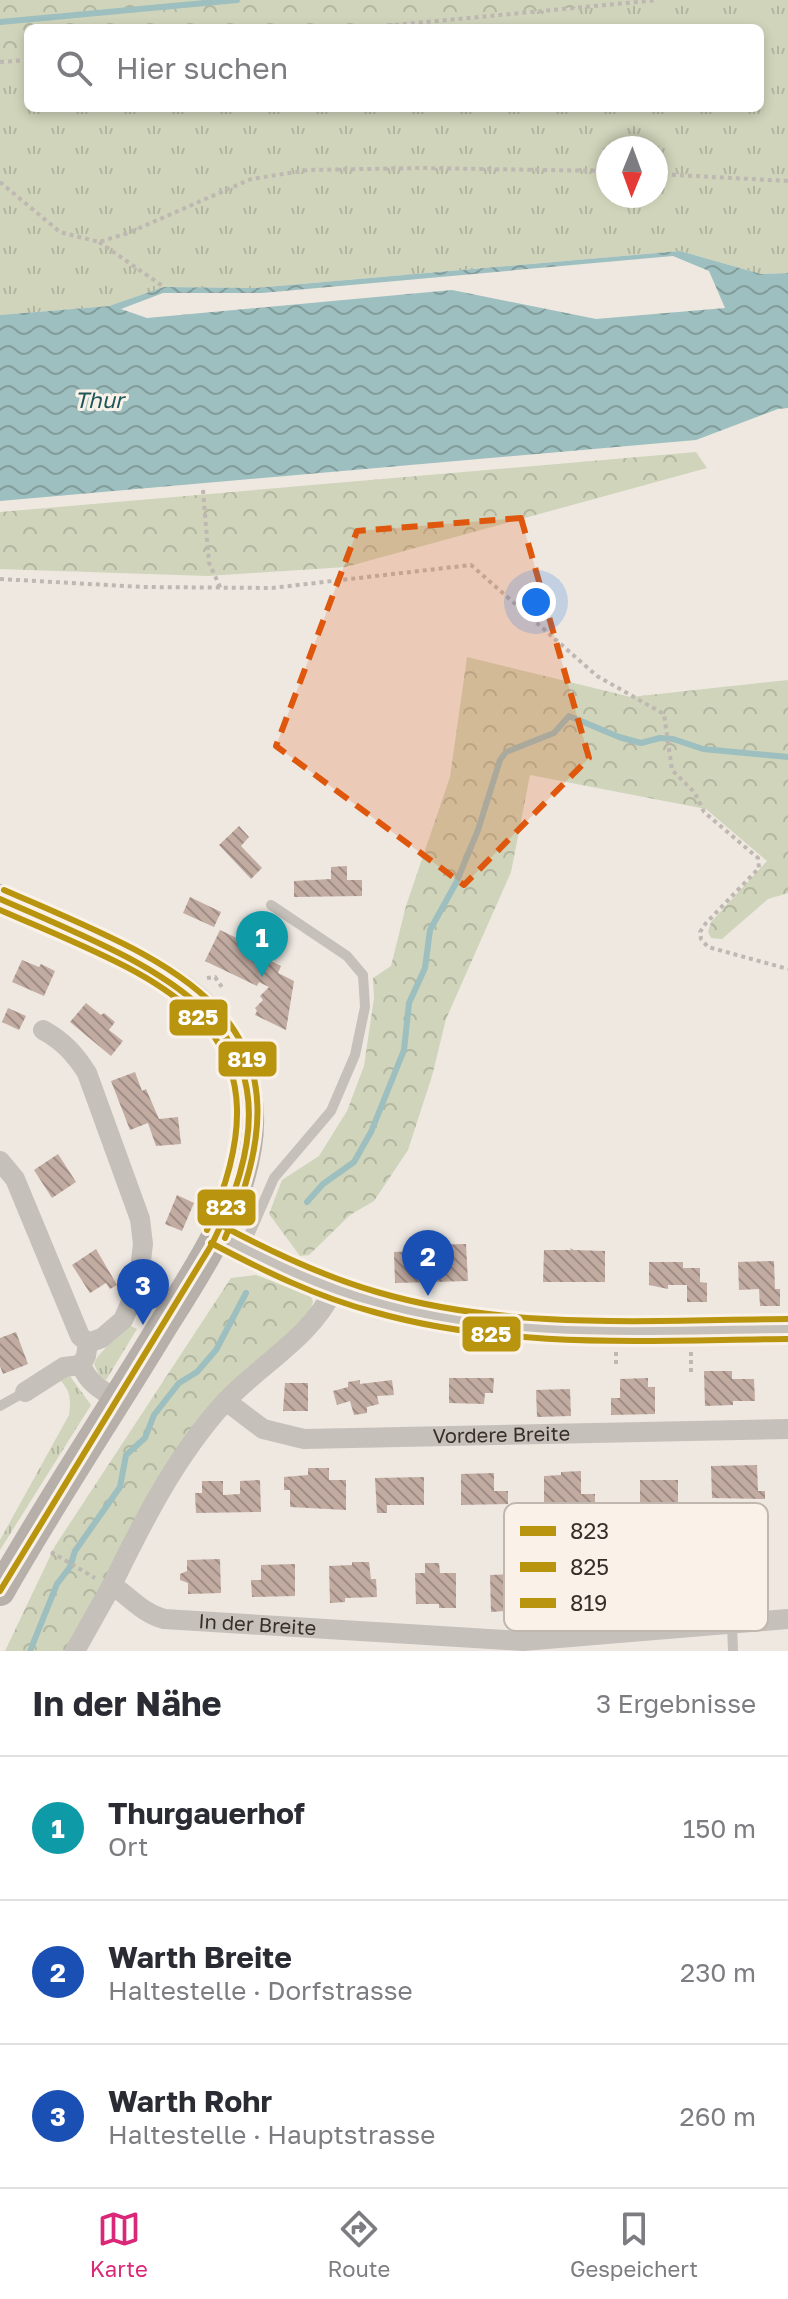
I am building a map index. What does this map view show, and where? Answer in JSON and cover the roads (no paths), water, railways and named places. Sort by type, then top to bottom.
[{"type":"main road","points":[[0,1591],[216,1234],[242,1170],[249,1117],[245,1081],[221,1029],[200,1005],[155,972],[3,900]]},
{"type":"street","points":[[43,1030],[75,1054],[87,1073],[140,1219],[141,1270],[132,1302],[120,1323],[102,1338],[88,1343]]},
{"type":"street","points":[[0,1161],[15,1179],[80,1336],[88,1343]]},
{"type":"street","points":[[216,1234],[291,1273],[374,1302],[426,1315],[513,1325],[788,1329]]},
{"type":"street","points":[[75,1651],[139,1530],[189,1445],[226,1401],[313,1323],[334,1289]]},
{"type":"street","points":[[88,1343],[81,1365],[92,1385],[118,1400]]},
{"type":"street","points":[[25,1392],[56,1371],[81,1365]]},
{"type":"street","name":"Vordere Breite","points":[[226,1401],[263,1429],[304,1439],[788,1429]]},
{"type":"street","name":"In der Breite","points":[[112,1585],[145,1612],[164,1619],[523,1646],[666,1631]]},
{"type":"street","name":"In der Breite","points":[[768,1621],[788,1619]]},
{"type":"lane","points":[[243,1249],[274,1178],[331,1111],[355,1055],[365,1007],[363,975],[347,956],[271,905]]},
{"type":"lane","points":[[0,1406],[25,1392]]},
{"type":"lane","points":[[732,1631],[733,1651]]},
{"type":"water","name":"Thur","points":[[680,251],[761,274],[788,273],[788,408],[696,440],[0,501],[0,315],[109,306],[164,287],[255,288]],"holes":[[[673,256],[709,271],[725,308],[596,319],[452,290],[147,318],[121,309],[163,293],[262,293]]]},
{"type":"waterway","points":[[0,22],[237,0]]},
{"type":"waterway","points":[[307,1202],[323,1184],[354,1162],[371,1132],[404,1050],[409,1003],[425,968],[430,930],[456,883],[478,830],[500,760],[506,752],[554,733],[569,716],[641,743],[660,738],[673,739],[703,749],[788,757]]},
{"type":"waterway","points":[[30,1651],[57,1584],[70,1567],[75,1551],[120,1487],[126,1455],[145,1438],[154,1415],[179,1383],[197,1372],[216,1350],[246,1293]]},
{"type":"place","name":"Thurgauerhof","points":[[262,977]]},
{"type":"place","name":"Warth Breite","points":[[428,1296]]},
{"type":"place","name":"Warth Rohr","points":[[143,1325]]}]
